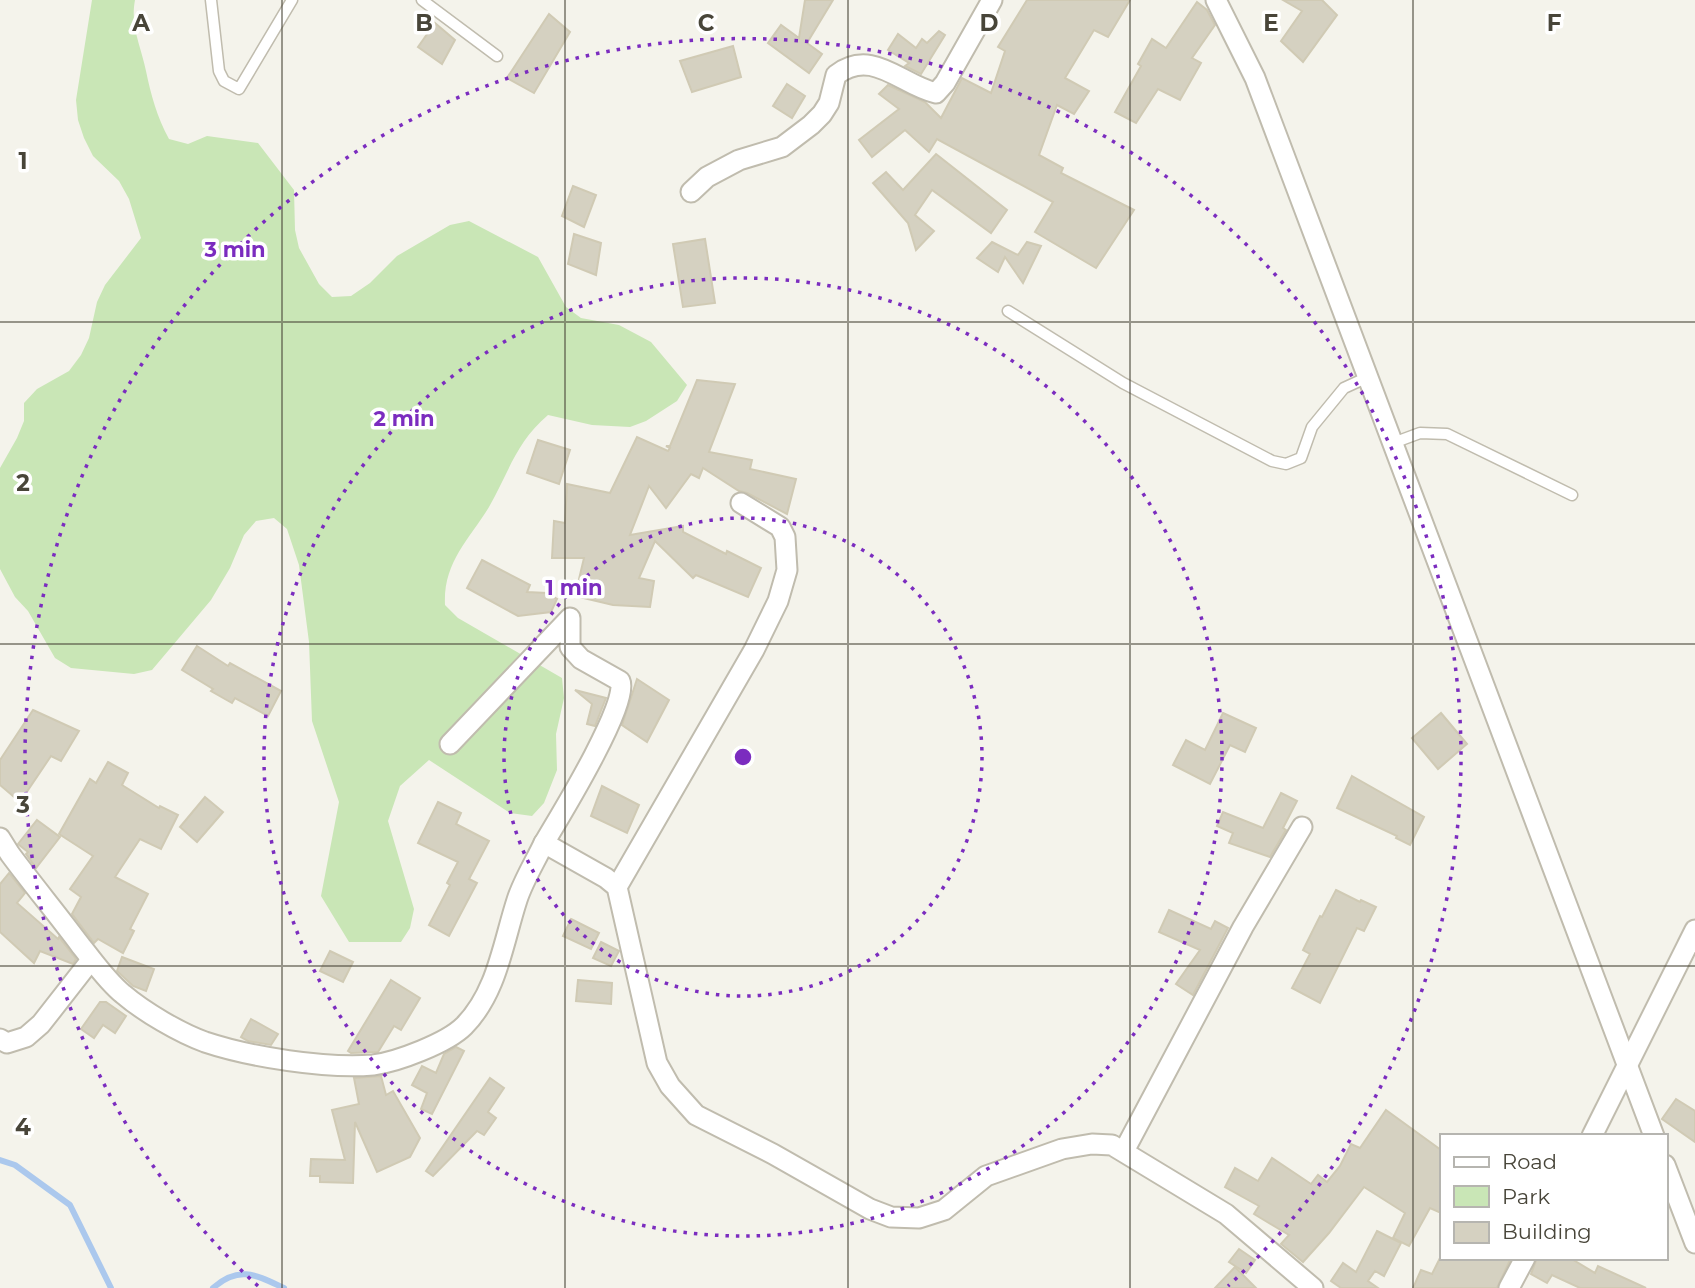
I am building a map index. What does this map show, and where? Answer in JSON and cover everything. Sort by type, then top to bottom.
[{"type":"street","points":[[691,192],[707,177],[739,160],[782,148],[822,114],[829,103],[836,75],[854,65],[866,64],[885,70],[936,93],[945,83],[992,0]]},
{"type":"street","points":[[1216,0],[1255,78],[1653,1134]]},
{"type":"street","points":[[617,887],[754,650],[778,601],[788,570],[785,537],[780,527],[741,503]]},
{"type":"street","points":[[0,838],[91,960],[122,994],[158,1018],[204,1041],[243,1052],[299,1061],[375,1065],[440,1044],[463,1027],[479,1008],[494,977],[518,897],[544,843],[617,710],[622,693],[620,681],[581,659],[570,647],[570,618],[450,744]]},
{"type":"street","points":[[1124,1151],[1243,927],[1302,827]]},
{"type":"street","points":[[544,843],[588,867],[617,887],[657,1063],[670,1086],[696,1115],[774,1154],[862,1205],[891,1217],[919,1217],[944,1210],[986,1176],[1062,1149],[1092,1144],[1112,1145],[1226,1214],[1313,1288]]},
{"type":"street","points":[[1593,1134],[1695,930]]},
{"type":"street","points":[[0,1039],[7,1043],[26,1037],[41,1024],[91,960]]},
{"type":"street","points":[[1667,1170],[1695,1243]]},
{"type":"street","points":[[1508,1288],[1524,1260]]},
{"type":"lane","points":[[211,0],[219,71],[224,81],[239,89],[292,0]]},
{"type":"lane","points":[[422,0],[497,56]]},
{"type":"lane","points":[[1008,311],[1123,383],[1272,461],[1286,464],[1301,458],[1312,427],[1344,388],[1368,377]]},
{"type":"lane","points":[[1393,443],[1420,433],[1447,434],[1573,495]]},
{"type":"green space","points":[[92,0],[135,0],[137,36],[155,106],[169,139],[188,144],[207,136],[258,143],[294,190],[295,230],[299,248],[319,284],[332,297],[351,296],[370,283],[397,256],[450,225],[469,221],[538,257],[566,307],[581,318],[619,325],[651,342],[687,385],[677,401],[646,421],[630,427],[592,425],[548,415],[528,436],[489,507],[459,552],[448,576],[445,605],[458,618],[562,678],[564,698],[556,734],[557,770],[544,803],[532,816],[510,813],[429,760],[400,786],[388,821],[414,909],[410,928],[401,942],[349,942],[321,896],[339,802],[312,721],[309,642],[299,565],[287,529],[274,518],[256,521],[244,535],[230,568],[211,600],[152,670],[134,674],[71,668],[55,658],[0,569],[0,468],[24,421],[24,403],[37,389],[69,371],[81,355],[105,285],[141,238],[129,199],[119,181],[93,156],[78,120],[76,100]]},
{"type":"building","points":[[805,0],[833,0],[807,43],[822,54],[809,73],[768,43],[781,25],[799,38]]},
{"type":"building","points":[[1027,0],[1130,0],[1108,37],[1094,30],[1065,78],[1089,91],[1074,114],[1057,105],[1039,155],[1063,168],[1061,173],[1134,210],[1096,268],[1035,232],[1053,202],[937,139],[929,152],[905,130],[872,157],[859,140],[899,109],[879,94],[888,85],[925,102],[941,118],[962,78],[991,93],[1005,51],[998,47]]},
{"type":"building","points":[[1283,0],[1322,0],[1337,15],[1303,62],[1281,41],[1302,11]]},
{"type":"building","points":[[1197,2],[1207,10],[1215,25],[1192,58],[1201,63],[1180,100],[1158,89],[1136,123],[1115,112],[1141,66],[1138,64],[1152,39],[1166,48]]},
{"type":"building","points":[[549,14],[570,32],[534,93],[507,78]]},
{"type":"building","points":[[435,23],[455,40],[442,64],[418,47]]},
{"type":"building","points":[[939,31],[945,35],[921,74],[905,66],[909,63],[888,50],[898,34],[916,48],[922,39],[927,43]]},
{"type":"building","points":[[733,46],[741,77],[692,92],[680,61]]},
{"type":"building","points":[[787,84],[805,96],[792,118],[773,106]]},
{"type":"building","points":[[936,154],[1007,210],[991,233],[932,190],[915,215],[934,231],[916,250],[908,223],[873,183],[886,172],[903,190]]},
{"type":"building","points":[[573,186],[596,195],[584,227],[562,216]]},
{"type":"building","points":[[574,234],[601,243],[596,275],[568,264]]},
{"type":"building","points":[[705,239],[715,303],[683,307],[673,244]]},
{"type":"building","points":[[992,242],[1018,255],[1027,242],[1041,246],[1023,283],[1005,257],[998,272],[977,258]]},
{"type":"building","points":[[697,380],[735,384],[709,452],[752,460],[750,469],[796,479],[787,514],[739,491],[703,468],[699,478],[691,474],[666,508],[649,486],[630,535],[683,526],[683,532],[761,568],[748,597],[696,575],[693,578],[655,541],[639,578],[654,581],[650,607],[613,605],[575,596],[584,558],[552,558],[554,521],[565,523],[567,484],[610,493],[637,437],[668,451],[670,448],[666,446],[670,446]]},
{"type":"building","points":[[538,440],[570,450],[559,484],[527,473]]},
{"type":"building","points":[[482,560],[530,585],[527,592],[547,593],[557,599],[551,612],[518,616],[467,588]]},
{"type":"building","points":[[197,646],[228,666],[230,663],[281,691],[268,716],[235,698],[232,703],[182,670]]},
{"type":"building","points":[[637,679],[669,700],[647,742],[622,725]]},
{"type":"building","points":[[575,690],[606,698],[595,726],[587,724],[592,704]]},
{"type":"building","points":[[33,710],[79,731],[61,761],[51,756],[20,802],[0,785],[0,760]]},
{"type":"building","points":[[1223,713],[1256,728],[1245,752],[1230,745],[1210,784],[1173,765],[1186,740],[1205,750]]},
{"type":"building","points":[[1441,713],[1467,744],[1438,769],[1412,738]]},
{"type":"building","points":[[108,762],[128,773],[122,785],[159,808],[160,806],[178,815],[161,849],[140,839],[115,877],[148,894],[130,929],[134,931],[123,953],[98,939],[94,943],[72,914],[81,897],[70,889],[93,856],[59,834],[90,779],[96,783]]},
{"type":"building","points":[[1352,776],[1424,817],[1410,845],[1396,838],[1397,836],[1337,808]]},
{"type":"building","points":[[602,786],[639,805],[627,833],[591,816]]},
{"type":"building","points":[[1281,793],[1297,801],[1283,828],[1286,830],[1270,857],[1229,843],[1233,833],[1217,826],[1223,812],[1263,828]]},
{"type":"building","points":[[205,797],[223,812],[197,842],[180,827]]},
{"type":"building","points":[[438,802],[461,813],[456,824],[489,841],[469,879],[477,883],[449,936],[429,925],[450,885],[447,883],[458,862],[418,843]]},
{"type":"building","points":[[37,820],[60,837],[36,868],[26,854],[28,852],[18,844]]},
{"type":"building","points":[[9,873],[25,893],[17,903],[58,939],[59,937],[76,959],[73,964],[40,951],[34,963],[0,932],[0,884]]},
{"type":"building","points":[[1336,890],[1376,907],[1364,931],[1357,928],[1320,1003],[1292,988],[1310,954],[1303,950]]},
{"type":"building","points":[[1169,910],[1211,929],[1215,921],[1228,928],[1193,995],[1176,984],[1200,950],[1159,932]]},
{"type":"building","points":[[571,919],[599,933],[591,949],[563,936]]},
{"type":"building","points":[[601,942],[619,951],[611,966],[593,958]]},
{"type":"building","points":[[330,951],[353,962],[343,982],[320,971]]},
{"type":"building","points":[[122,957],[154,969],[146,991],[133,986],[117,971]]},
{"type":"building","points":[[391,980],[420,998],[401,1030],[394,1026],[378,1052],[351,1053],[348,1051]]},
{"type":"building","points":[[578,980],[612,983],[611,1004],[576,1001]]},
{"type":"building","points":[[100,1002],[106,1002],[126,1016],[115,1033],[103,1025],[94,1038],[81,1029]]},
{"type":"building","points":[[251,1019],[278,1034],[271,1045],[241,1037]]},
{"type":"building","points":[[456,1047],[464,1051],[432,1114],[421,1109],[427,1093],[412,1085],[422,1066],[436,1073],[444,1054]]},
{"type":"building","points":[[381,1076],[386,1095],[393,1091],[420,1138],[410,1157],[377,1172],[355,1122],[353,1183],[320,1182],[320,1176],[310,1176],[311,1159],[345,1160],[332,1110],[359,1104],[354,1078]]},
{"type":"building","points":[[490,1078],[504,1088],[488,1112],[496,1118],[484,1135],[477,1131],[433,1176],[426,1171]]},
{"type":"building","points":[[1676,1099],[1695,1111],[1695,1142],[1662,1119]]},
{"type":"building","points":[[1386,1110],[1440,1149],[1440,1213],[1430,1208],[1409,1246],[1393,1238],[1405,1213],[1364,1187],[1303,1262],[1281,1244],[1289,1235],[1254,1214],[1259,1206],[1225,1187],[1235,1168],[1258,1181],[1272,1158],[1311,1184],[1318,1175],[1327,1182],[1340,1166],[1351,1144],[1360,1148]]},
{"type":"building","points":[[1377,1231],[1401,1243],[1384,1276],[1375,1271],[1368,1281],[1378,1288],[1341,1288],[1331,1281],[1343,1263],[1356,1272]]},
{"type":"building","points":[[1239,1249],[1255,1260],[1246,1273],[1229,1262]]},
{"type":"building","points":[[1440,1258],[1510,1260],[1497,1288],[1413,1288],[1421,1270],[1432,1274]]},
{"type":"building","points":[[1536,1260],[1573,1260],[1595,1273],[1598,1266],[1646,1288],[1580,1288],[1552,1275],[1547,1283],[1531,1274]]},
{"type":"building","points":[[1235,1267],[1256,1288],[1215,1288]]},
{"type":"waterway","points":[[0,1160],[15,1165],[70,1205],[111,1288]]},
{"type":"waterway","points":[[213,1288],[231,1276],[240,1274],[256,1276],[284,1288]]}]
